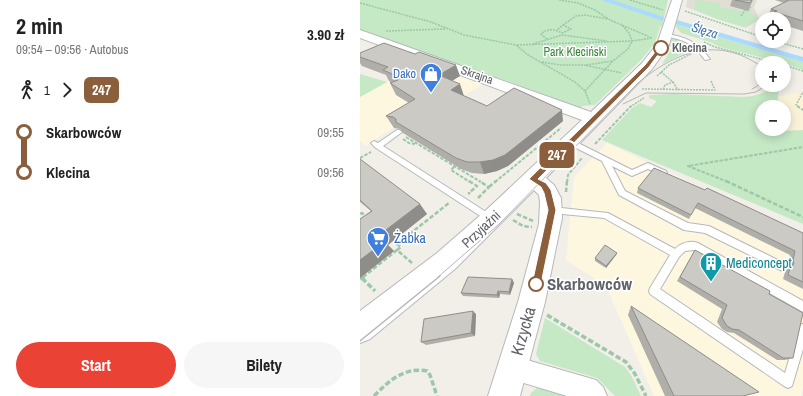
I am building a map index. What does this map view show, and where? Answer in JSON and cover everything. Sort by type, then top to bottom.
[{"type":"street","name":"Przyjaźni","points":[[360,329],[504,216],[568,133],[647,66],[663,45],[672,16]]},
{"type":"street","name":"Skrajna","points":[[360,34],[593,113]]},
{"type":"street","name":"Krzycka","points":[[504,396],[540,273],[541,220],[548,192],[543,185],[533,179]]},
{"type":"street","points":[[513,368],[587,389],[594,396]]},
{"type":"lane","points":[[672,16],[684,39],[689,45],[701,51],[707,59]]},
{"type":"lane","points":[[568,133],[604,159],[632,173],[648,166],[669,176]]},
{"type":"lane","points":[[402,134],[376,144],[418,171],[504,216]]},
{"type":"lane","points":[[604,159],[622,193],[687,226],[706,229],[783,267]]},
{"type":"lane","points":[[541,220],[605,215],[676,254]]},
{"type":"lane","points":[[803,307],[695,246],[683,247],[676,254],[654,291],[788,382],[803,329]]},
{"type":"path","points":[[559,0],[578,3],[595,10],[610,20]]},
{"type":"path","points":[[630,0],[672,16],[755,35]]},
{"type":"path","points":[[360,3],[431,22],[445,29],[476,38],[516,45],[530,46],[632,41],[653,38],[610,20],[585,15],[576,16],[557,30],[543,32],[542,36],[547,39]]},
{"type":"path","points":[[748,11],[751,6]]},
{"type":"path","points":[[741,16],[745,10]]},
{"type":"path","points":[[585,91],[613,61],[628,49],[632,41],[629,33],[621,24]]},
{"type":"path","points":[[530,46],[547,39],[558,37],[571,29],[563,25]]},
{"type":"path","points":[[386,31],[445,29]]},
{"type":"path","points":[[557,30],[562,34],[610,42]]},
{"type":"path","points":[[516,45],[528,55],[575,82],[585,91],[593,113]]},
{"type":"path","points":[[791,46],[803,49]]},
{"type":"path","points":[[721,48],[755,57]]},
{"type":"path","points":[[678,90],[673,82],[662,71],[681,59],[701,51]]},
{"type":"path","points":[[542,62],[560,65],[584,65],[613,61]]},
{"type":"path","points":[[584,65],[624,74]]},
{"type":"path","points":[[791,67],[803,71]]},
{"type":"path","points":[[642,89],[715,90],[711,81]]},
{"type":"path","points":[[663,90],[665,85],[673,82]]},
{"type":"path","points":[[803,92],[796,105],[803,110]]},
{"type":"path","points":[[482,193],[568,133]]},
{"type":"path","points":[[402,134],[415,144],[489,187]]},
{"type":"path","points":[[409,143],[415,144]]},
{"type":"path","points":[[803,147],[688,166],[724,180],[803,217]]},
{"type":"path","points":[[454,167],[452,170],[476,186],[469,193]]},
{"type":"path","points":[[397,244],[452,201]]},
{"type":"path","points":[[360,214],[362,213],[371,221]]},
{"type":"path","points":[[504,216],[523,226],[541,220]]},
{"type":"path","points":[[504,216],[530,221],[541,220]]},
{"type":"path","points":[[378,295],[361,279],[401,247],[393,240]]},
{"type":"path","points":[[397,250],[416,267]]},
{"type":"path","points":[[543,313],[626,362],[634,373],[646,396]]},
{"type":"path","points":[[374,396],[396,377],[411,370],[427,371],[438,396]]},
{"type":"shaded area","points":[[687,0],[757,0],[754,8],[756,12],[755,22],[746,28],[686,7]]},
{"type":"shaded area","name":"Dako","points":[[458,73],[486,82],[439,112],[429,105],[365,146],[360,141],[360,97],[389,81],[402,88]]},
{"type":"shaded area","points":[[607,143],[803,236],[803,387],[801,396],[654,396],[606,286],[566,260],[574,177]]},
{"type":"green space","name":"Park Kleciński","points":[[360,0],[668,0],[662,26],[660,27],[655,43],[641,60],[595,105],[582,106],[581,109],[510,82],[360,31]]},
{"type":"green space","points":[[696,0],[720,3],[719,7],[750,12],[755,16],[755,21],[745,27],[717,19],[694,9]]},
{"type":"green space","points":[[676,24],[783,56],[756,56],[720,47],[710,42],[681,33],[676,27]]},
{"type":"green space","points":[[672,39],[677,39],[691,50],[662,64],[672,48],[670,46]]},
{"type":"green space","points":[[791,58],[803,62],[803,70],[791,66]]},
{"type":"green space","points":[[360,74],[387,82],[360,97]]},
{"type":"green space","points":[[779,92],[778,100],[755,100],[755,136],[791,136],[791,130],[803,130],[803,224],[602,140],[632,108],[640,103],[651,107],[657,101],[649,98],[649,95],[674,94],[743,97]]},
{"type":"green space","points":[[545,318],[625,367],[632,377],[641,396],[615,396],[597,378],[540,361],[536,354]]},
{"type":"green space","points":[[537,388],[557,391],[568,396],[530,396],[531,393]]},
{"type":"sand","points":[[797,93],[803,94],[803,130],[791,130],[791,100],[778,100],[778,97]]},
{"type":"water","points":[[601,0],[613,0],[664,17],[663,21]]},
{"type":"water","name":"Ślęza","points":[[677,20],[755,43],[755,48],[676,24]]},
{"type":"water","points":[[756,48],[772,48],[803,57],[803,62],[791,58],[791,56],[783,56]]},
{"type":"building","points":[[735,0],[752,0],[750,3]]},
{"type":"building","points":[[789,0],[803,0],[803,21],[791,17],[791,12],[774,12],[777,11],[771,9]]},
{"type":"building","points":[[384,43],[415,54],[419,52],[456,65],[439,75],[460,84],[451,90],[487,106],[514,88],[562,110],[505,155],[493,160],[480,162],[467,162],[456,158],[396,122],[396,119],[393,117],[386,116],[415,99],[390,83],[398,80],[394,77],[397,76],[383,70],[388,67],[360,57],[360,53]]},
{"type":"building","points":[[360,159],[420,204],[378,236],[384,242],[360,260],[360,219],[372,211],[360,200]]},
{"type":"building","points":[[654,168],[705,190],[707,188],[803,233],[803,282],[788,275],[790,268],[794,264],[793,260],[795,251],[698,203],[691,215],[638,188]]},
{"type":"building","points":[[605,245],[617,253],[606,266],[595,258]]},
{"type":"building","points":[[695,250],[770,291],[769,294],[803,313],[793,358],[783,358],[739,330],[732,329],[727,326],[722,318],[727,305],[680,277]]},
{"type":"building","points":[[468,277],[512,279],[509,292],[498,291],[497,295],[461,293]]},
{"type":"building","points":[[631,306],[759,392],[743,396],[674,396]]},
{"type":"building","points":[[473,311],[471,333],[421,342],[424,319]]},
{"type":"tram line","points":[[438,277],[498,225],[638,83],[652,72],[667,63],[697,51],[713,50],[729,52],[746,57],[755,63]]},
{"type":"tram line","points":[[623,104],[646,93],[744,94],[756,92]]},
{"type":"tram line","points":[[360,341],[440,276]]},
{"type":"bus line","name":"247","points":[[536,284],[540,273],[552,210],[548,192],[543,185],[533,179],[647,66],[661,48]]},
{"type":"place","name":"Klecina","points":[[661,48]]},
{"type":"place","name":"Dako","points":[[431,94]]},
{"type":"place","name":"Żabka","points":[[378,258]]},
{"type":"place","name":"Mediconcept","points":[[711,282]]},
{"type":"place","name":"Skarbowców","points":[[536,284]]}]
